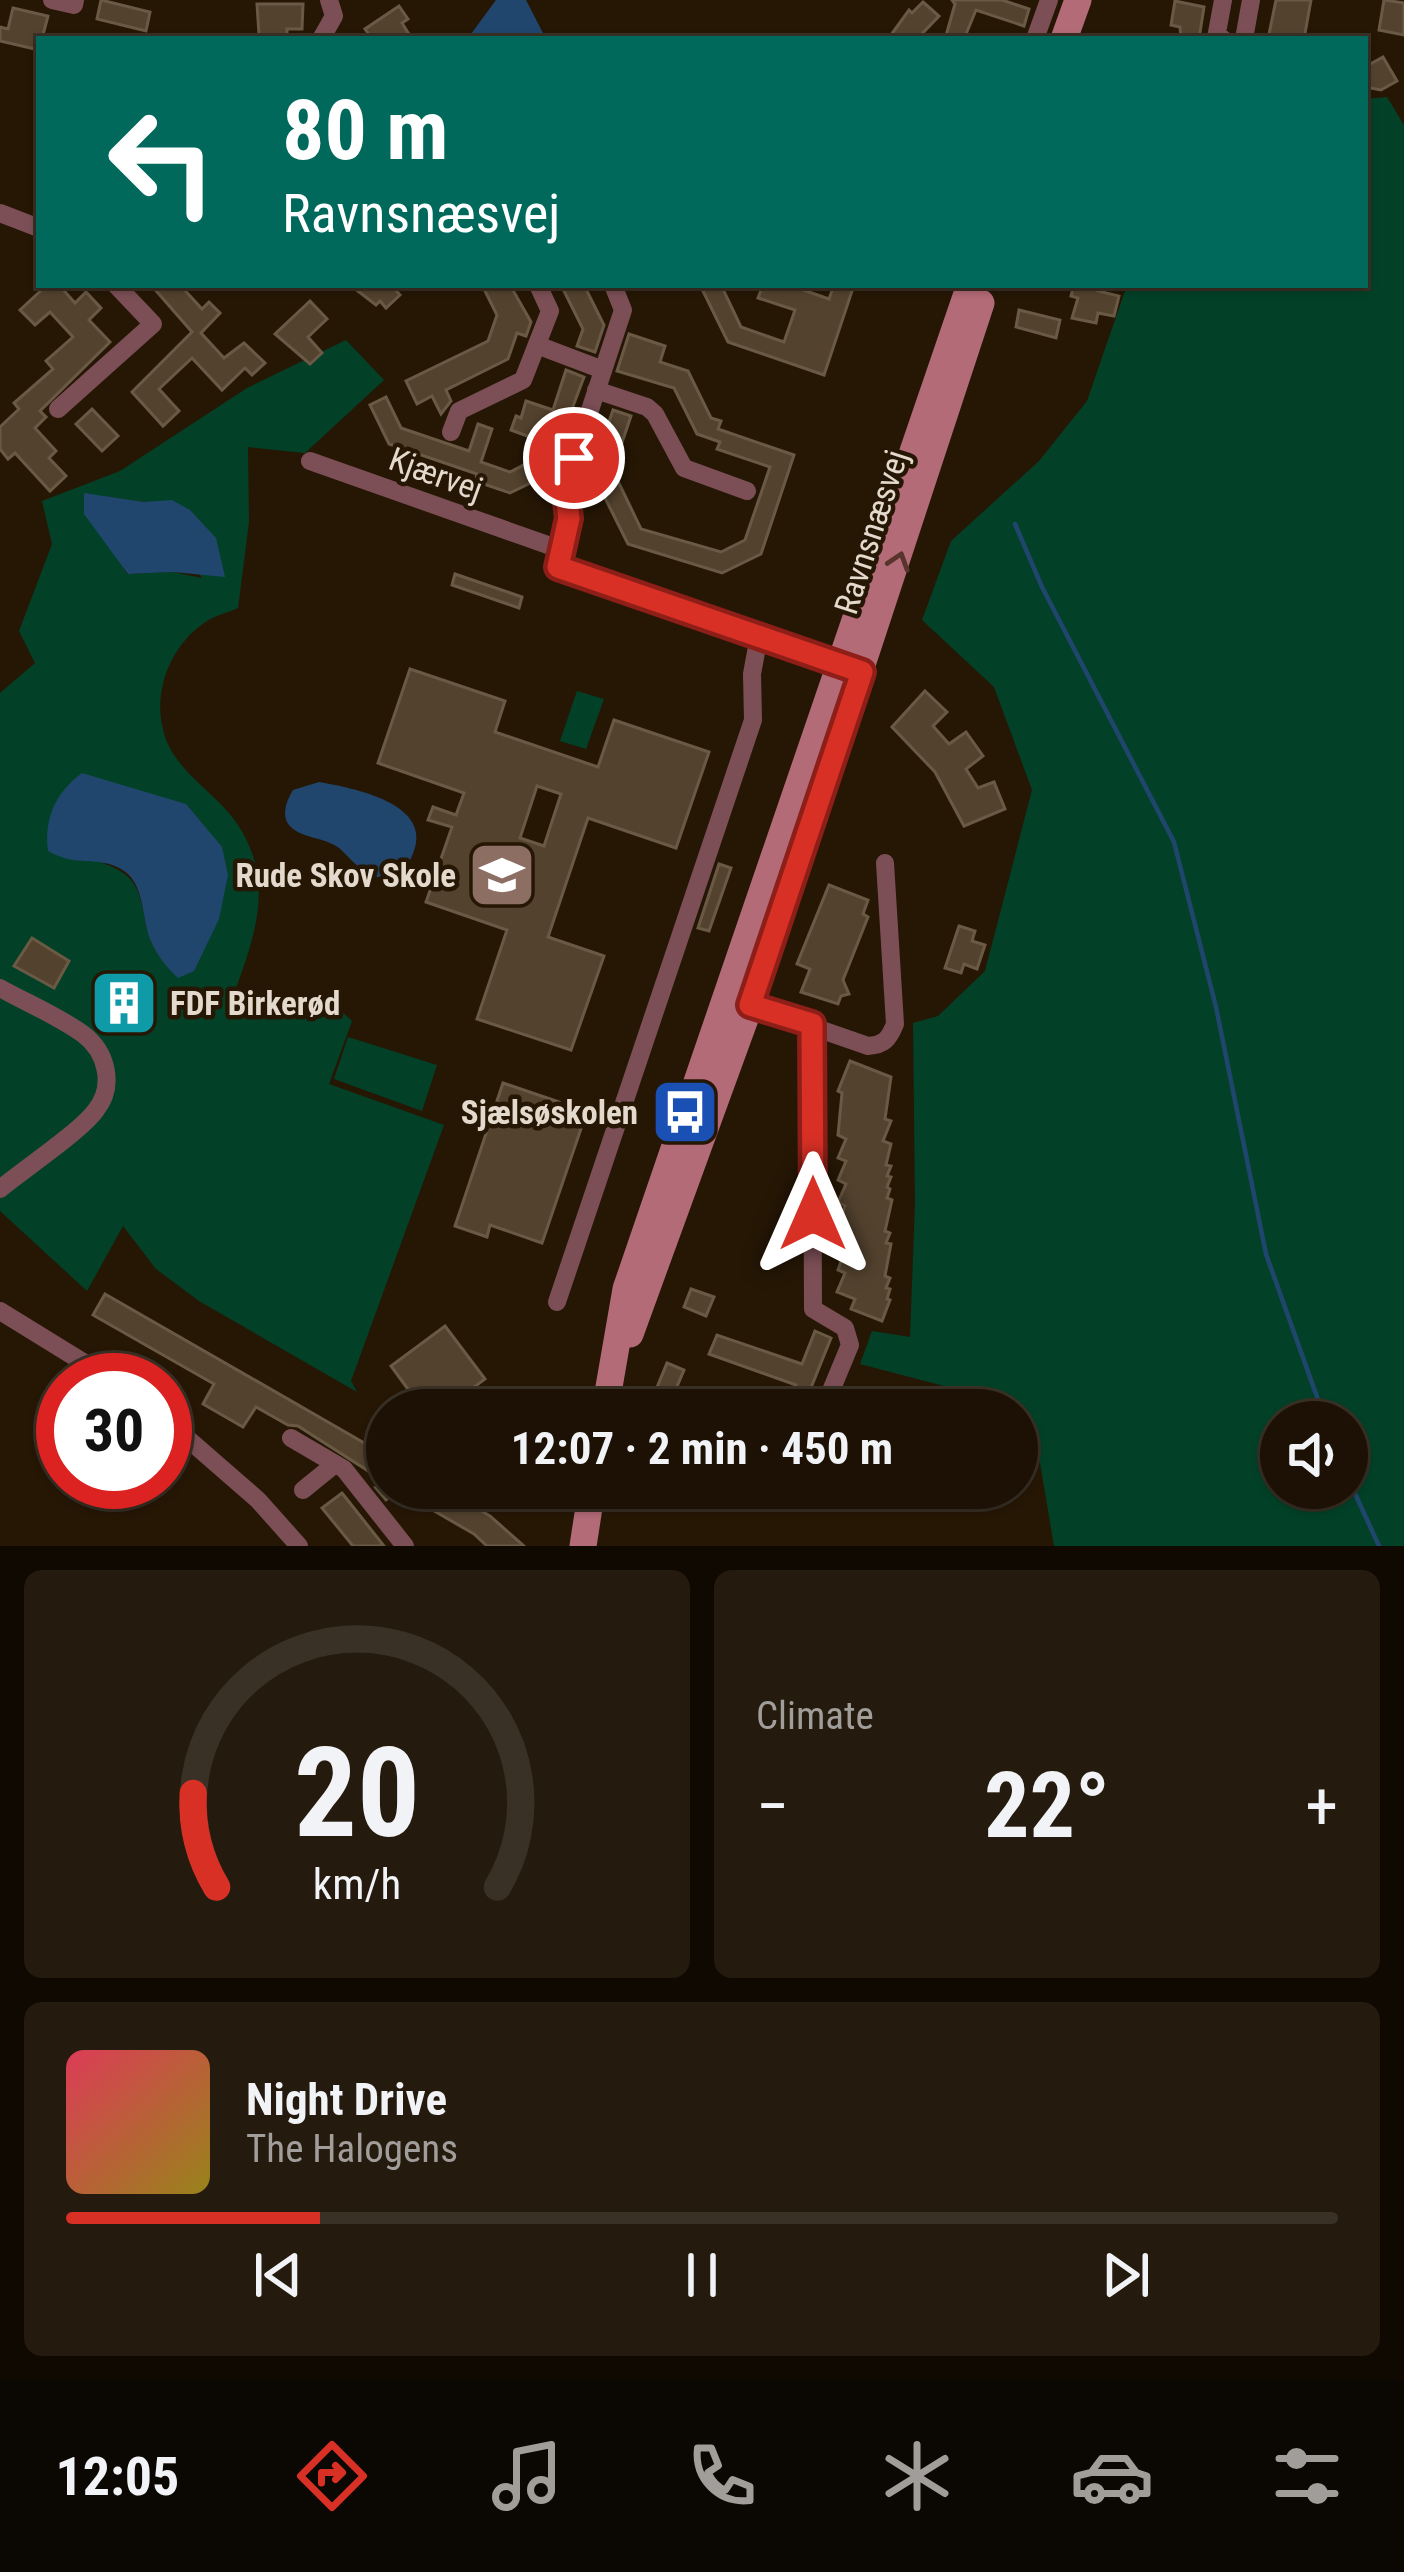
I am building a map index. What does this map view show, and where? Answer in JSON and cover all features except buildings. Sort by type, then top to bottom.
[{"type":"main road","points":[[1065,36],[1078,0]]},
{"type":"main road","name":"Ravnsnæsvej","points":[[851,668],[969,288]]},
{"type":"main road","name":"Ravnsnæsvej","points":[[608,1389],[626,1289],[737,1001],[851,668],[969,350],[985,288]]},
{"type":"main road","points":[[583,1546],[589,1509]]},
{"type":"street","points":[[52,0],[74,5],[75,0]]},
{"type":"street","points":[[323,36],[334,16],[329,0]]},
{"type":"street","points":[[1036,36],[1048,0]]},
{"type":"street","points":[[1216,36],[1223,0]]},
{"type":"street","points":[[1245,36],[1251,0]]},
{"type":"street","points":[[0,213],[36,227]]},
{"type":"street","points":[[58,409],[153,324],[119,288]]},
{"type":"street","points":[[451,432],[459,411],[523,380],[550,311],[539,288]]},
{"type":"street","points":[[562,550],[569,518],[565,486],[623,310],[614,288]]},
{"type":"street","points":[[537,345],[603,370]]},
{"type":"street","points":[[596,390],[647,407],[684,468],[737,494]]},
{"type":"street","name":"Kjærvej","points":[[310,461],[562,550],[558,567],[851,668]]},
{"type":"street","points":[[557,1302],[753,720],[752,674],[759,636]]},
{"type":"street","points":[[737,1001],[868,1046],[880,1046],[890,1037],[895,1024],[885,863]]},
{"type":"street","points":[[0,988],[85,1036],[99,1051],[107,1071],[96,1111],[0,1189]]},
{"type":"street","points":[[812,1024],[813,1309],[845,1328],[850,1345],[832,1389]]},
{"type":"street","points":[[0,1311],[68,1353]]},
{"type":"street","points":[[291,1438],[344,1469],[406,1546]]},
{"type":"street","points":[[192,1443],[258,1500],[299,1546]]},
{"type":"street","points":[[303,1490],[335,1464]]},
{"type":"green space","points":[[1387,97],[1404,125],[1404,1546],[1054,1546],[1038,1451],[1038,1389],[949,1389],[860,1364],[872,1331],[910,1337],[915,1204],[913,1023],[938,1016],[985,971],[1032,790],[994,687],[922,620],[951,541],[1039,461],[1087,401],[1126,288],[1368,288],[1368,99]]},
{"type":"green space","points":[[346,340],[384,380],[305,453],[248,447],[249,522],[238,608],[208,621],[178,649],[160,702],[161,720],[174,755],[237,823],[258,877],[257,918],[226,1018],[307,1014],[337,1007],[352,1021],[329,1084],[444,1125],[351,1381],[357,1392],[199,1301],[156,1269],[123,1226],[87,1291],[0,1211],[0,693],[35,663],[19,631],[52,544],[42,501],[120,471],[247,388]],"holes":[[[84,494],[144,502],[202,578],[173,572],[127,574]],[[102,863],[228,875],[148,934],[132,881]]]},
{"type":"green space","points":[[577,691],[604,699],[586,749],[560,741]]},
{"type":"green space","points":[[348,1037],[437,1065],[422,1111],[334,1079]]},
{"type":"water","points":[[496,0],[526,0],[544,36],[471,36]]},
{"type":"water","points":[[84,493],[144,502],[172,500],[190,510],[216,538],[225,577],[128,574],[84,514]]},
{"type":"water","points":[[82,773],[186,804],[222,847],[228,875],[219,919],[194,971],[178,978],[162,960],[129,875],[112,865],[48,851],[53,808]]},
{"type":"water","points":[[319,782],[370,794],[402,811],[413,823],[417,838],[404,867],[388,876],[371,875],[333,844],[289,825],[285,812],[293,790]]},
{"type":"waterway","points":[[1015,524],[1042,587],[1174,842],[1216,1007],[1266,1254],[1318,1401]]},
{"type":"waterway","points":[[1362,1509],[1379,1546]]},
{"type":"place","name":"Rude Skov Skole","points":[[502,875]]},
{"type":"place","name":"FDF Birkerød","points":[[124,1003]]},
{"type":"place","name":"Sjælsøskolen","points":[[685,1112]]},
{"type":"route","points":[[574,458],[565,486],[569,518],[558,567],[862,672],[750,1005],[812,1024],[813,1214]]}]
